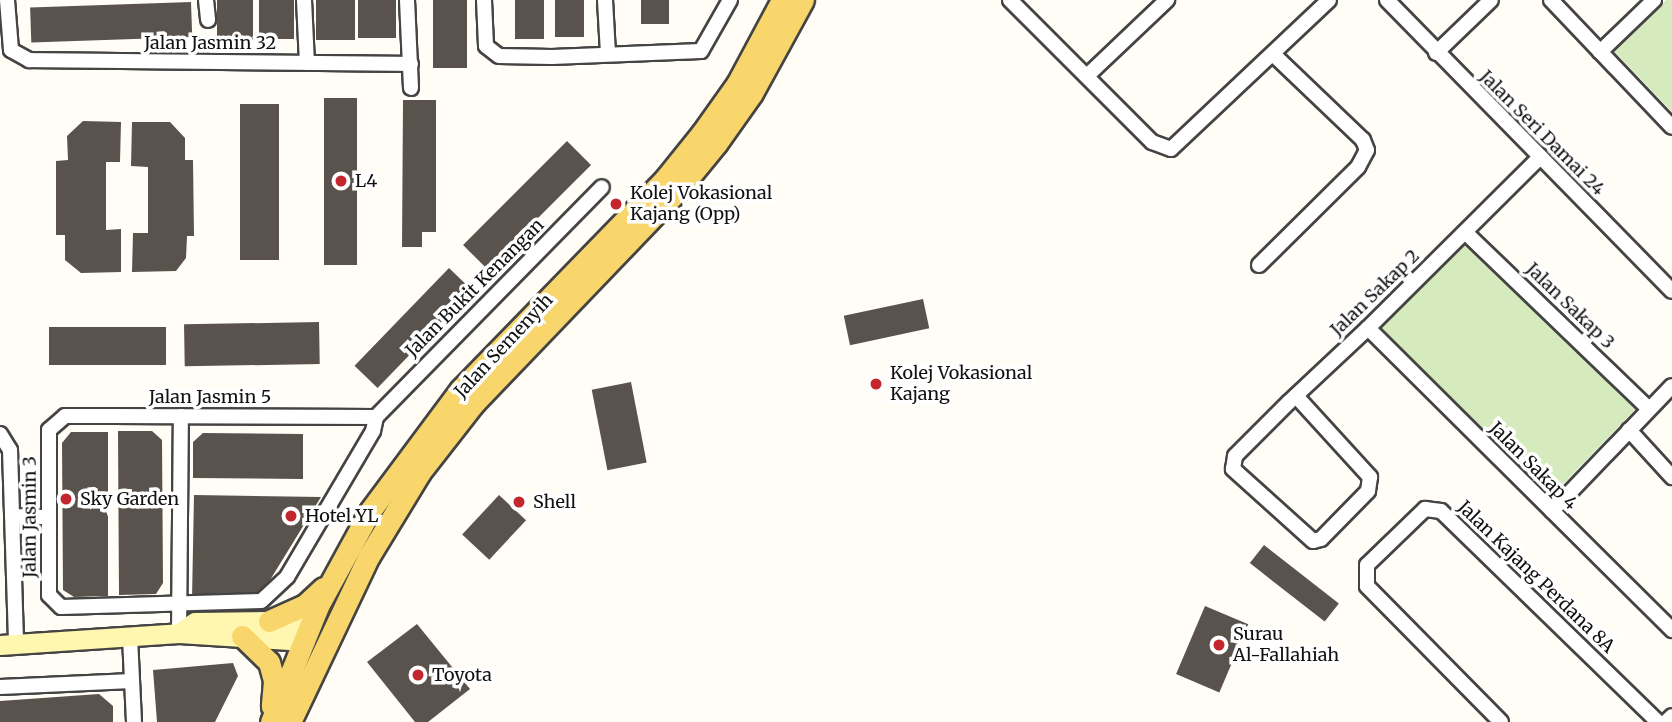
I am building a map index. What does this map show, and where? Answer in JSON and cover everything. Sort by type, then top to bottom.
[{"type":"main road","name":"Jalan Semenyih","points":[[270,722],[337,570],[370,510],[461,389],[665,179],[737,84],[782,0]]},
{"type":"main road","name":"Jalan Semenyih","points":[[290,722],[388,522],[452,430],[694,171],[752,93],[803,0]]},
{"type":"main road","points":[[269,621],[305,605],[337,570]]},
{"type":"main road","points":[[315,671],[309,635],[338,623]]},
{"type":"main road","points":[[242,636],[259,649],[273,673],[270,722]]},
{"type":"street","name":"Jalan Jasmin 32","points":[[7,0],[11,50],[29,60],[411,64]]},
{"type":"street","points":[[206,0],[208,20]]},
{"type":"street","points":[[304,0],[307,63]]},
{"type":"street","points":[[407,0],[411,88]]},
{"type":"street","points":[[484,0],[486,46],[499,56],[701,51],[730,0]]},
{"type":"street","points":[[605,0],[608,54]]},
{"type":"street","points":[[1011,0],[1089,75],[1152,142],[1171,149],[1329,0]]},
{"type":"street","points":[[1089,75],[1167,0]]},
{"type":"street","name":"Jalan Seri Damai 24","points":[[1387,0],[1672,291]]},
{"type":"street","points":[[1436,53],[1491,0]]},
{"type":"street","points":[[1551,0],[1672,127]]},
{"type":"street","points":[[1600,52],[1654,0]]},
{"type":"street","points":[[1259,265],[1358,167],[1367,149],[1363,140],[1273,54]]},
{"type":"street","name":"Jalan Sakap 2","points":[[1296,396],[1370,477],[1368,491],[1321,539],[1313,541],[1233,469],[1235,456],[1296,396],[1368,328],[1540,157]]},
{"type":"street","name":"Jalan Bukit Kenangan","points":[[376,417],[602,187]]},
{"type":"street","name":"Jalan Sakap 3","points":[[1465,232],[1649,409]]},
{"type":"street","name":"Jalan Sakap 4","points":[[1368,328],[1672,630]]},
{"type":"street","points":[[1552,511],[1672,386]]},
{"type":"street","name":"Jalan Jasmin 5","points":[[49,430],[65,416],[376,417]]},
{"type":"street","points":[[179,633],[181,416]]},
{"type":"street","name":"Jalan Jasmin 3","points":[[49,430],[49,595],[61,607],[261,601],[287,577],[373,431],[376,417]]},
{"type":"street","points":[[1629,430],[1672,477]]},
{"type":"street","points":[[0,434],[10,450],[12,516],[8,645],[179,633],[196,638],[309,635]]},
{"type":"street","name":"Jalan Kajang Perdana 8A","points":[[1501,722],[1367,586],[1367,565],[1426,509],[1441,511],[1658,722]]},
{"type":"street","points":[[12,516],[49,517]]},
{"type":"street","points":[[179,633],[195,622],[269,621],[309,635]]},
{"type":"street","points":[[130,636],[134,722]]},
{"type":"street","points":[[0,687],[132,681]]},
{"type":"street","points":[[1666,722],[1672,716]]},
{"type":"green space","points":[[1666,0],[1672,0],[1672,112],[1614,51]]},
{"type":"green space","points":[[1464,241],[1637,408],[1551,497],[1378,330]]},
{"type":"building","points":[[217,0],[253,0],[253,49],[217,49]]},
{"type":"building","points":[[259,0],[294,0],[294,39],[259,39]]},
{"type":"building","points":[[316,0],[355,0],[355,40],[316,40]]},
{"type":"building","points":[[358,0],[396,0],[396,38],[358,38]]},
{"type":"building","points":[[433,0],[467,0],[467,68],[433,68]]},
{"type":"building","points":[[515,0],[544,0],[544,39],[515,39]]},
{"type":"building","points":[[555,0],[584,0],[584,37],[555,37]]},
{"type":"building","points":[[641,0],[669,0],[669,24],[641,24]]},
{"type":"building","points":[[191,2],[192,37],[31,43],[30,8]]},
{"type":"building","name":"L4","points":[[324,98],[357,98],[357,265],[324,265]]},
{"type":"building","points":[[403,100],[436,100],[436,232],[422,232],[422,247],[402,247]]},
{"type":"building","points":[[240,104],[279,104],[279,260],[240,260]]},
{"type":"building","points":[[83,121],[121,122],[120,162],[106,162],[106,230],[121,229],[121,272],[81,273],[65,260],[65,235],[56,235],[56,161],[68,160],[67,136]]},
{"type":"building","points":[[132,122],[170,122],[185,138],[185,160],[193,160],[194,236],[187,236],[186,258],[176,271],[132,272],[133,233],[148,233],[148,167],[131,166]]},
{"type":"building","points":[[567,141],[591,165],[487,269],[463,245]]},
{"type":"building","points":[[449,268],[472,290],[378,388],[355,366]]},
{"type":"building","points":[[923,299],[929,328],[850,345],[844,316]]},
{"type":"building","points":[[319,322],[320,364],[185,366],[184,324]]},
{"type":"building","points":[[49,327],[166,327],[166,365],[49,365]]},
{"type":"building","points":[[631,382],[647,462],[607,470],[592,390]]},
{"type":"building","points":[[118,431],[152,431],[162,440],[163,583],[156,594],[119,595]]},
{"type":"building","points":[[71,432],[108,432],[108,596],[74,597],[63,590],[62,443]]},
{"type":"building","points":[[203,433],[303,434],[303,479],[193,478],[193,442]]},
{"type":"building","points":[[194,495],[321,497],[259,598],[192,599]]},
{"type":"building","points":[[499,495],[526,520],[489,560],[462,534]]},
{"type":"building","points":[[1264,545],[1339,603],[1325,622],[1250,563]]},
{"type":"building","points":[[1205,606],[1248,624],[1219,692],[1176,674]]},
{"type":"building","name":"Toyota","points":[[417,624],[470,689],[428,722],[415,722],[367,662]]},
{"type":"building","points":[[233,663],[238,676],[215,722],[157,722],[153,670]]},
{"type":"building","points":[[99,694],[113,706],[113,722],[0,722],[0,701]]},
{"type":"place","name":"L4","points":[[341,181]]},
{"type":"place","name":"Kolej Vokasional Kajang (Opp)","points":[[616,204]]},
{"type":"place","name":"Kolej Vokasional Kajang","points":[[876,384]]},
{"type":"place","name":"Sky Garden","points":[[66,499]]},
{"type":"place","name":"Shell","points":[[519,502]]},
{"type":"place","name":"Hotel YL","points":[[291,516]]},
{"type":"place","name":"Surau Al-Fallahiah","points":[[1219,645]]},
{"type":"place","name":"Toyota","points":[[418,675]]}]
